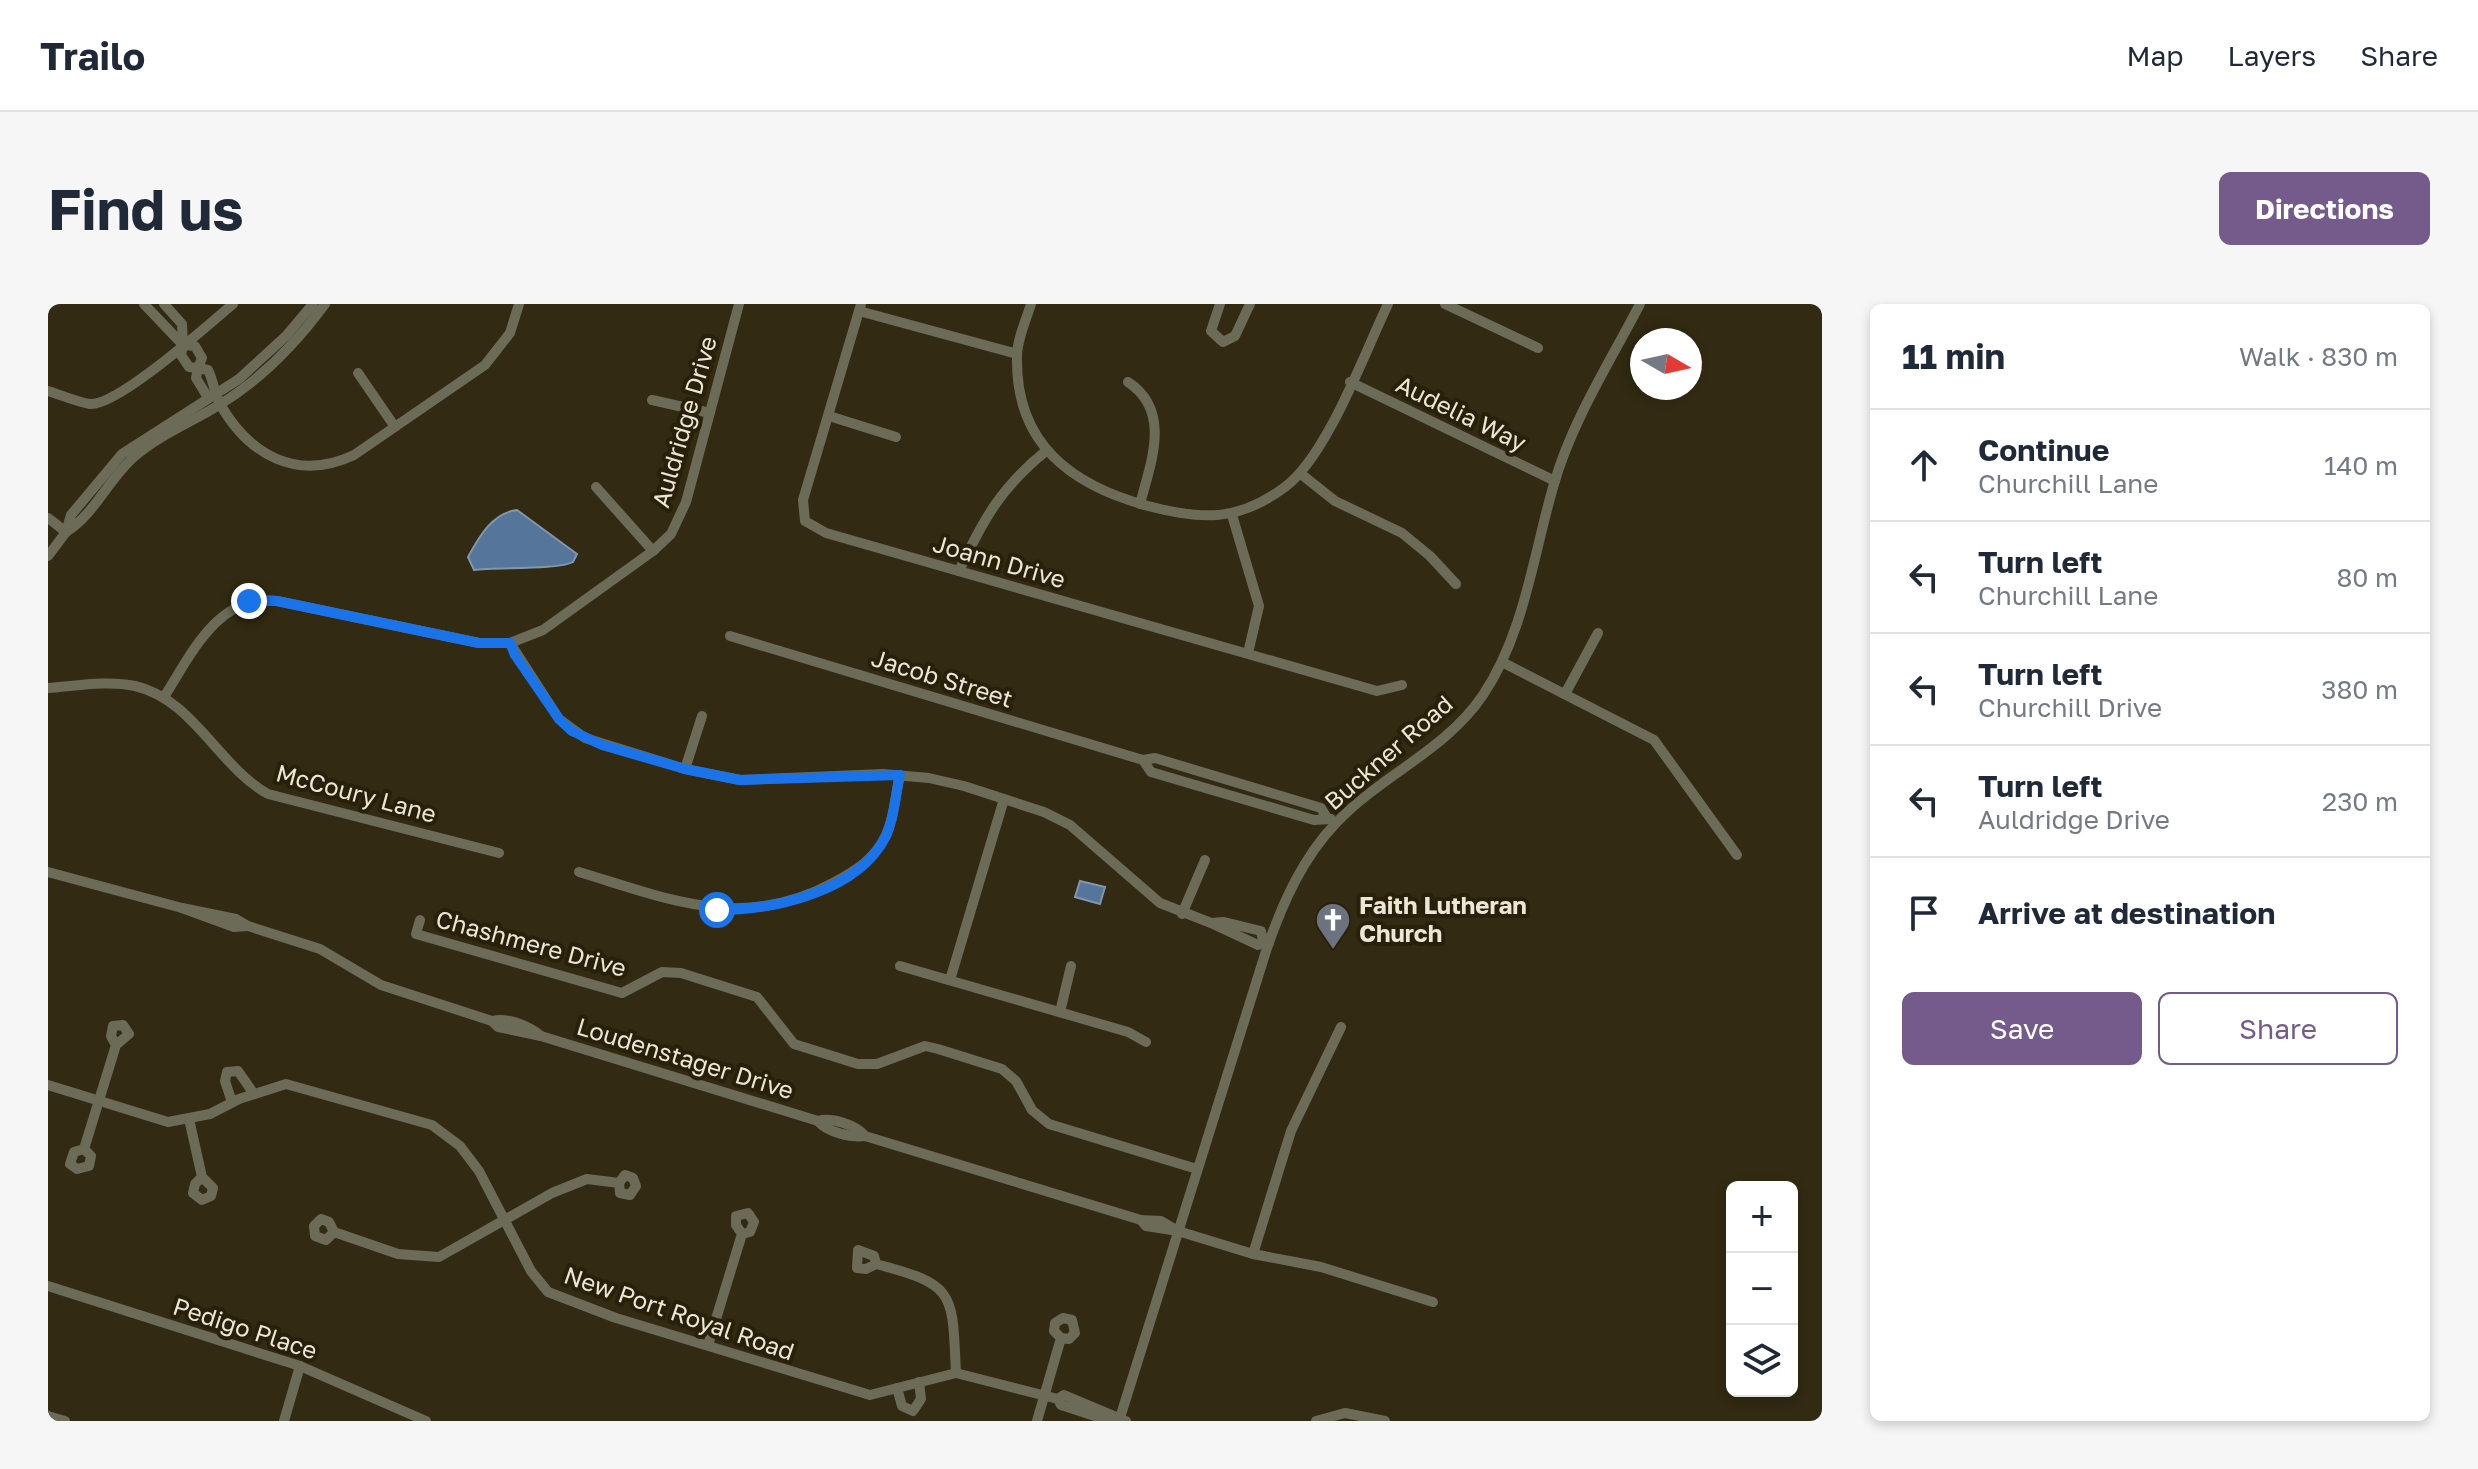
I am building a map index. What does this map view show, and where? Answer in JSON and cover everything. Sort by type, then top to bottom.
[{"type":"street","points":[[144,304],[183,345],[195,346],[202,358],[198,368],[208,370],[216,384],[218,400],[237,431],[269,458],[298,466],[338,462],[485,365],[510,333],[515,305]]},
{"type":"street","points":[[164,304],[182,324],[183,345]]},
{"type":"street","points":[[48,391],[92,404],[108,400],[233,304]]},
{"type":"street","points":[[218,400],[263,358],[313,304]]},
{"type":"street","points":[[48,556],[136,455],[276,360],[325,304]]},
{"type":"street","name":"Auldridge Drive","points":[[164,697],[220,616],[249,601],[262,599],[479,643],[510,643],[543,630],[653,551],[679,521],[739,304]]},
{"type":"street","points":[[1031,304],[1017,354],[1028,418],[1046,451],[1064,469],[1092,487],[1140,504],[1194,515],[1232,515],[1283,488],[1301,474],[1388,304]]},
{"type":"street","points":[[1220,304],[1211,331],[1223,342],[1235,336],[1250,304]]},
{"type":"street","points":[[1445,304],[1538,348]]},
{"type":"street","name":"Buckner Road","points":[[1121,1420],[1266,942],[1297,877],[1332,820],[1457,726],[1482,697],[1502,662],[1521,612],[1555,481],[1597,385],[1640,304]]},
{"type":"street","points":[[860,308],[1017,354]]},
{"type":"street","name":"Joann Drive","points":[[860,308],[803,500],[805,521],[826,533],[1377,691],[1402,685]]},
{"type":"street","points":[[358,373],[395,427]]},
{"type":"street","points":[[1128,382],[1146,397],[1155,424],[1155,446],[1140,504]]},
{"type":"street","name":"Audelia Way","points":[[1350,382],[1555,481]]},
{"type":"street","points":[[652,400],[710,413]]},
{"type":"street","points":[[829,416],[896,437]]},
{"type":"street","points":[[959,571],[984,517],[1012,479],[1046,451]]},
{"type":"street","points":[[1301,474],[1335,501],[1402,533],[1430,556],[1456,584]]},
{"type":"street","points":[[596,487],[653,551]]},
{"type":"street","points":[[1232,515],[1259,606],[1248,653]]},
{"type":"street","points":[[48,518],[66,532]]},
{"type":"street","points":[[1565,694],[1598,633]]},
{"type":"street","name":"Jacob Street","points":[[730,636],[1143,760],[1151,772],[1314,820],[1332,820]]},
{"type":"street","points":[[510,643],[559,719],[572,731],[602,745],[713,777],[763,781],[900,775],[929,778],[1004,799],[1070,825],[1160,903],[1211,923],[1224,922],[1261,931],[1266,942]]},
{"type":"street","points":[[1502,662],[1654,740],[1690,776],[1737,855]]},
{"type":"street","name":"McCoury Lane","points":[[48,688],[133,685],[164,697],[238,774],[268,794],[499,853]]},
{"type":"street","points":[[685,769],[702,716]]},
{"type":"street","points":[[579,872],[717,910],[765,908],[787,902],[846,876],[876,852],[887,834],[900,775]]},
{"type":"street","points":[[950,980],[1004,799]]},
{"type":"street","points":[[1182,914],[1205,860]]},
{"type":"street","name":"Loudenstager Drive","points":[[48,872],[182,908],[234,927],[248,926],[320,949],[381,985],[492,1021],[498,1027],[541,1036],[818,1121],[826,1119],[859,1128],[865,1136],[1141,1220],[1146,1226],[1178,1231],[1253,1254],[1321,1267],[1433,1302]]},
{"type":"street","name":"Chashmere Drive","points":[[420,920],[416,934],[622,993],[629,992],[653,976],[672,972],[752,995],[794,1044],[858,1064],[877,1064],[925,1046],[1002,1069],[1016,1081],[1032,1110],[1049,1124],[1197,1169]]},
{"type":"street","points":[[900,966],[1128,1032],[1146,1042]]},
{"type":"street","points":[[1060,1012],[1071,966]]},
{"type":"street","points":[[1253,1254],[1291,1131],[1341,1027]]},
{"type":"street","points":[[84,1149],[116,1045]]},
{"type":"street","points":[[232,1102],[225,1081],[227,1072],[238,1071],[254,1094]]},
{"type":"street","name":"New Port Royal Road","points":[[48,1085],[168,1122],[210,1114],[232,1102],[286,1084],[432,1125],[460,1146],[479,1171],[531,1271],[548,1292],[616,1318],[870,1395],[956,1373],[1047,1393],[1058,1399],[1064,1395],[1107,1410],[1121,1420]]},
{"type":"street","points":[[189,1119],[202,1177]]},
{"type":"street","points":[[334,1232],[398,1254],[439,1257],[552,1193],[587,1179],[619,1183]]},
{"type":"street","points":[[708,1345],[742,1234]]},
{"type":"street","points":[[876,1264],[920,1275],[940,1286],[953,1311],[956,1373]]},
{"type":"street","name":"Pedigo Place","points":[[48,1286],[300,1366],[426,1421]]},
{"type":"street","points":[[1037,1421],[1061,1338]]},
{"type":"street","points":[[284,1421],[300,1366]]},
{"type":"street","points":[[897,1388],[902,1406],[913,1411],[921,1399],[919,1382]]},
{"type":"street","points":[[1316,1421],[1354,1414],[1385,1421]]},
{"type":"street","points":[[48,1416],[65,1421]]},
{"type":"water","points":[[517,510],[577,554],[573,562],[555,566],[474,570],[468,557],[482,534],[500,516]]},
{"type":"water","points":[[1080,881],[1105,887],[1100,904],[1075,897]]},
{"type":"place","name":"Faith Lutheran Church","points":[[1333,951]]},
{"type":"route","points":[[249,601],[277,601],[479,643],[510,643],[559,719],[572,731],[602,745],[713,777],[763,781],[900,775],[887,834],[865,864],[827,886],[787,902],[765,908],[717,910]]}]
